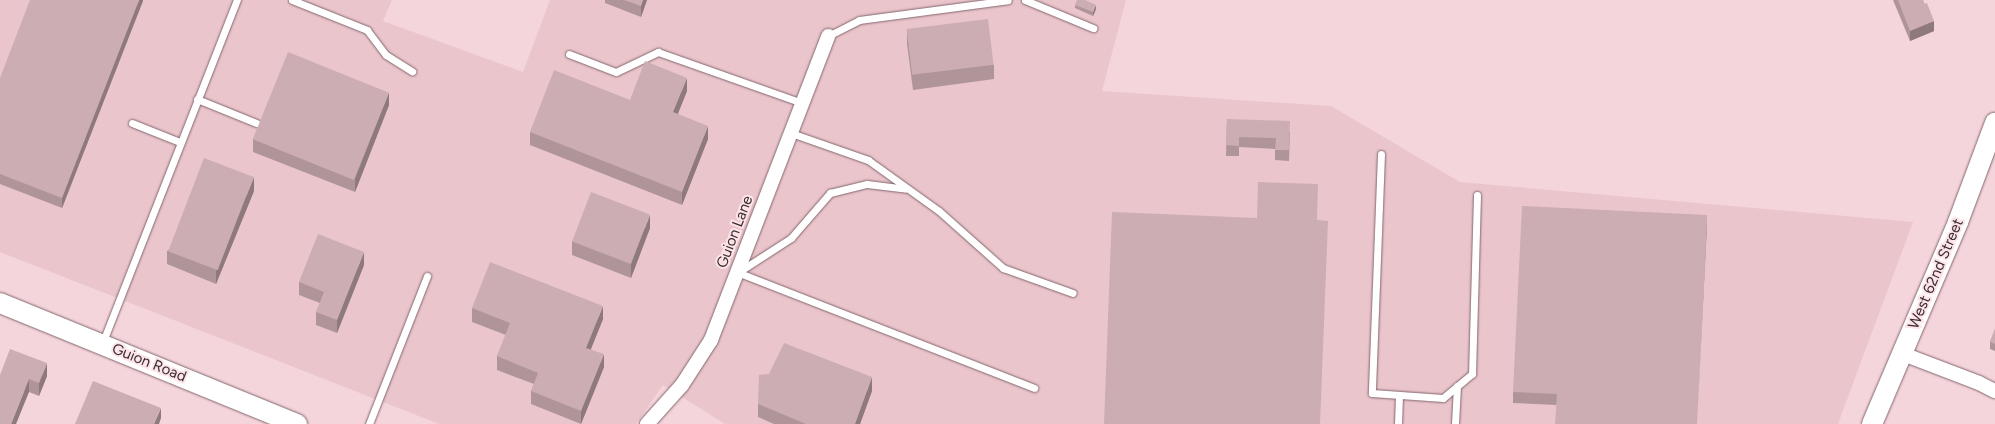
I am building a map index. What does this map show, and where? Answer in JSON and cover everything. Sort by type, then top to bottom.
[{"type":"street","name":"Guion Lane","points":[[647,424],[682,385],[711,340],[828,36]]},
{"type":"street","name":"West 62nd Street","points":[[1872,424],[1958,222],[1995,122]]},
{"type":"street","name":"Guion Road","points":[[0,303],[297,424]]},
{"type":"street","points":[[1903,354],[1995,391]]},
{"type":"lane","points":[[102,344],[237,0]]},
{"type":"lane","points":[[292,0],[367,30],[386,55],[412,71]]},
{"type":"lane","points":[[828,36],[859,20],[1008,0]]},
{"type":"lane","points":[[1025,0],[1092,28]]},
{"type":"lane","points":[[569,54],[616,72],[658,52],[802,102]]},
{"type":"lane","points":[[197,99],[256,123]]},
{"type":"lane","points":[[132,123],[180,142]]},
{"type":"lane","points":[[791,133],[868,160],[939,211],[1003,268],[1073,293]]},
{"type":"lane","points":[[1380,154],[1372,394],[1443,398],[1472,374],[1477,196]]},
{"type":"lane","points":[[737,272],[790,238],[830,193],[868,184],[908,189]]},
{"type":"lane","points":[[737,272],[1034,388]]},
{"type":"lane","points":[[369,424],[427,276]]},
{"type":"lane","points":[[1455,424],[1457,386]]},
{"type":"lane","points":[[1398,424],[1400,395]]},
{"type":"shaded area","points":[[0,0],[392,0],[383,21],[523,72],[550,0],[1126,0],[1102,91],[1331,106],[1460,182],[1913,222],[1838,424],[725,424],[663,385],[636,424],[439,424],[0,252]]},
{"type":"building","points":[[30,0],[139,0],[62,198],[0,174],[0,78]]},
{"type":"building","points":[[624,0],[643,0],[641,6]]},
{"type":"building","points":[[1077,0],[1085,0],[1096,5],[1093,12],[1075,5]]},
{"type":"building","points":[[1898,0],[1923,0],[1924,4],[1927,3],[1934,21],[1910,31]]},
{"type":"building","points":[[988,19],[994,65],[912,75],[907,29]]},
{"type":"building","points":[[288,52],[389,93],[354,180],[253,139]]},
{"type":"building","points":[[645,61],[687,78],[673,112],[708,126],[682,192],[530,132],[554,70],[630,100]]},
{"type":"building","points":[[1227,119],[1290,121],[1289,150],[1275,150],[1276,138],[1239,137],[1239,146],[1226,145]]},
{"type":"building","points":[[204,158],[253,177],[218,270],[168,251]]},
{"type":"building","points":[[1258,182],[1318,184],[1317,220],[1328,221],[1320,424],[1104,424],[1112,212],[1257,218]]},
{"type":"building","points":[[591,192],[650,215],[631,264],[572,241]]},
{"type":"building","points":[[1522,206],[1707,215],[1697,424],[1555,424],[1557,394],[1513,392]]},
{"type":"building","points":[[318,234],[364,252],[337,320],[316,312],[324,292],[299,282]]},
{"type":"building","points":[[490,262],[603,306],[586,348],[604,354],[581,411],[531,391],[538,373],[497,356],[510,323],[472,308]]},
{"type":"building","points":[[1995,329],[1995,344],[1990,342]]},
{"type":"building","points":[[784,343],[872,377],[855,424],[806,424],[758,404],[759,375],[769,374]]},
{"type":"building","points":[[10,349],[47,363],[39,383],[29,379],[11,424],[0,424],[0,375]]},
{"type":"building","points":[[93,381],[161,408],[154,424],[75,424]]}]
